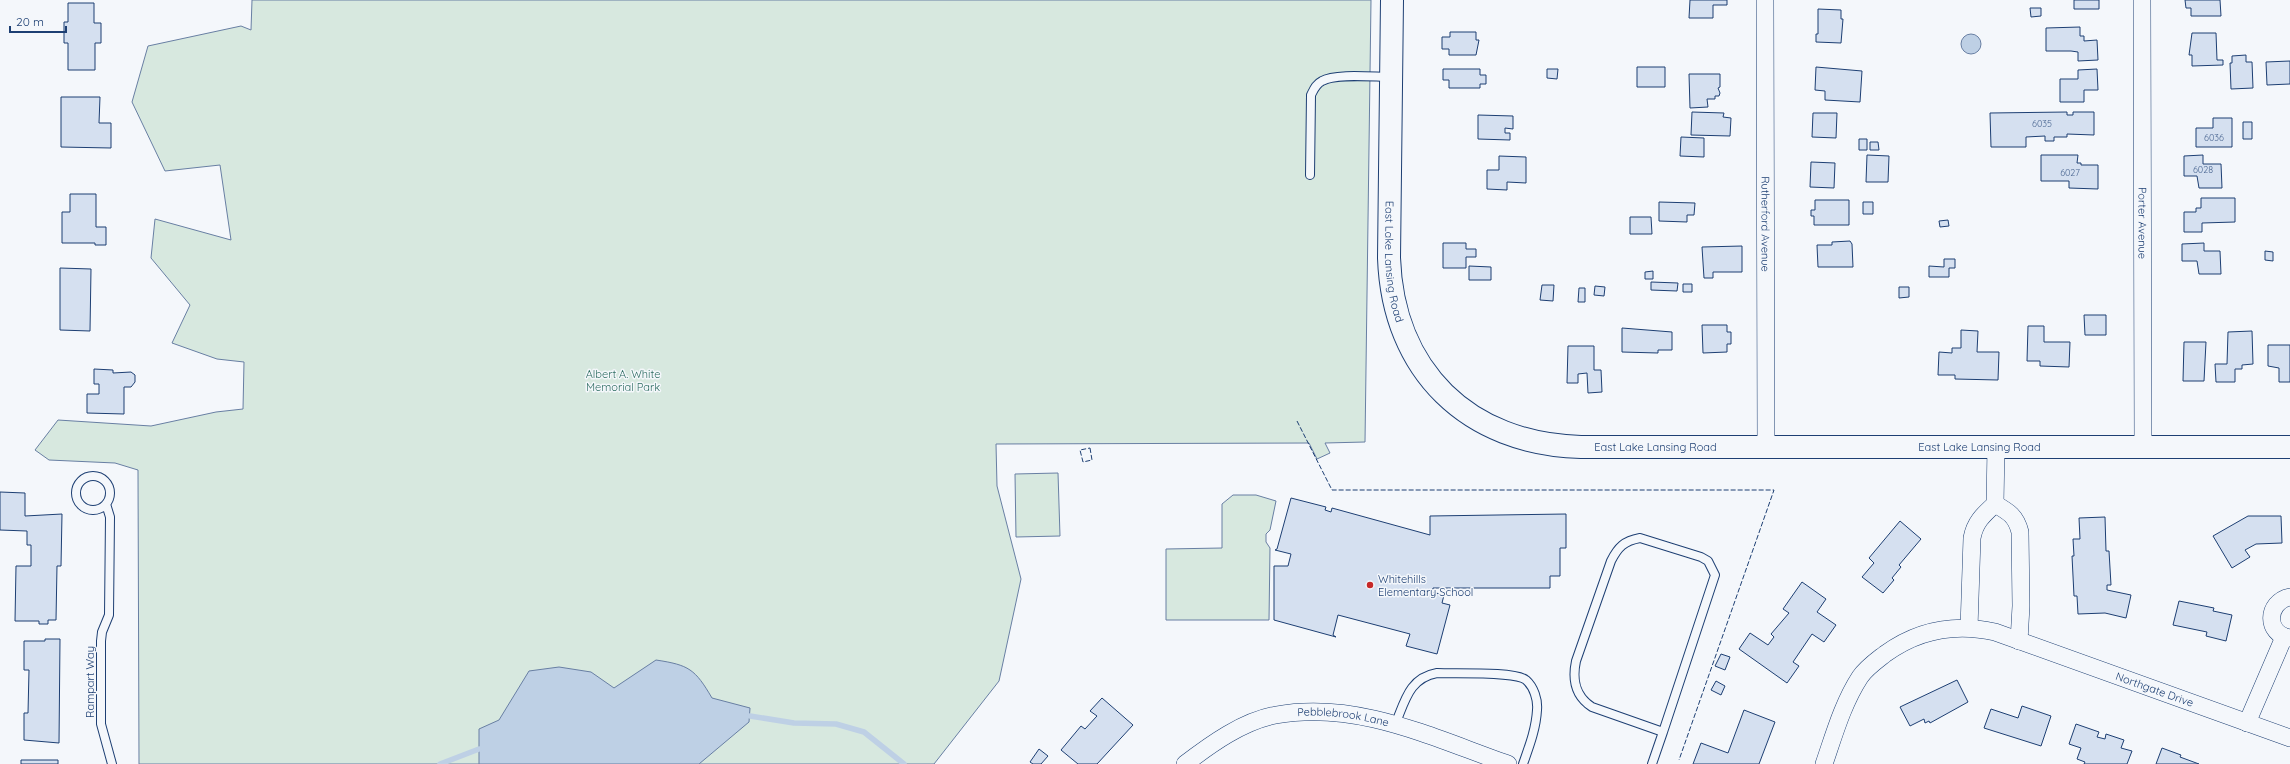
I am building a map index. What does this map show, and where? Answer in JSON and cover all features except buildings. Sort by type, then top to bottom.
[{"type":"main road","name":"East Lake Lansing Road","points":[[1392,0],[1389,258],[1393,298],[1405,337],[1426,372],[1448,397],[1475,418],[1490,426],[1521,439],[1538,443],[1581,447],[2290,447]]},
{"type":"street","name":"Rutherford Avenue","points":[[1765,0],[1766,447]]},
{"type":"street","name":"Porter Avenue","points":[[2142,0],[2143,447]]},
{"type":"street","points":[[1969,628],[1972,538],[1974,526],[1980,517],[1995,504],[1996,447]]},
{"type":"street","points":[[1995,504],[2012,513],[2018,521],[2020,532],[2021,606],[2019,641]]},
{"type":"street","points":[[2247,723],[2287,638],[2274,628],[2271,615],[2277,603],[2290,597]]},
{"type":"street","name":"Northgate Drive","points":[[1824,764],[1849,696],[1861,676],[1875,661],[1913,638],[1934,631],[1969,628],[1995,632],[2290,738]]},
{"type":"street","name":"Pebblebrook Lane","points":[[1185,764],[1206,748],[1241,728],[1274,715],[1311,711],[1350,713],[1395,725],[1508,764]]},
{"type":"lane","points":[[1310,176],[1311,95],[1316,86],[1324,80],[1334,77],[1391,77]]},
{"type":"lane","points":[[93,476],[104,479],[108,483],[110,494],[106,504],[96,510],[91,510],[81,504],[76,494],[82,479],[93,476]]},
{"type":"lane","name":"Rampart Way","points":[[106,504],[110,517],[110,615],[102,632],[101,641],[101,724],[112,764]]},
{"type":"lane","points":[[1652,764],[1663,732],[1715,575],[1708,561],[1701,557],[1640,538],[1627,540],[1617,549],[1611,560],[1576,661],[1573,676],[1583,702],[1592,708],[1663,732]]},
{"type":"lane","points":[[1395,725],[1409,692],[1418,680],[1426,675],[1437,673],[1512,675],[1525,679],[1532,687],[1537,698],[1538,711],[1533,736],[1523,764]]},
{"type":"green space","name":"Albert A. White Memorial Park","points":[[252,0],[1371,0],[1365,442],[1325,443],[1330,453],[1317,459],[1309,443],[996,444],[997,486],[1021,579],[999,681],[934,764],[139,764],[138,470],[115,463],[49,460],[35,450],[58,420],[151,426],[216,412],[243,409],[244,362],[217,359],[172,343],[190,305],[151,258],[155,219],[231,240],[220,165],[165,171],[132,102],[148,46],[241,26],[251,30]]},
{"type":"green space","points":[[1058,473],[1060,536],[1016,537],[1015,474]]},
{"type":"green space","points":[[1233,495],[1256,495],[1276,501],[1270,530],[1266,534],[1266,542],[1270,548],[1269,620],[1166,620],[1166,549],[1222,548],[1222,504]]},
{"type":"water","points":[[1971,34],[1978,37],[1981,44],[1978,51],[1971,54],[1964,51],[1961,44],[1964,37]]},
{"type":"water","points":[[656,660],[676,664],[690,670],[701,681],[712,698],[750,708],[749,722],[699,764],[479,764],[479,729],[499,720],[529,671],[559,667],[591,672],[614,688]]},
{"type":"waterway","points":[[750,716],[794,723],[836,724],[864,732],[904,764]]},
{"type":"waterway","points":[[440,764],[479,749]]},
{"type":"fence","points":[[1297,421],[1332,490],[1774,490],[1679,760]]},
{"type":"fence","points":[[1090,448],[1092,460],[1083,462],[1080,450],[1090,448]]},
{"type":"place","name":"Whitehills Elementary School","points":[[1370,585]]}]
